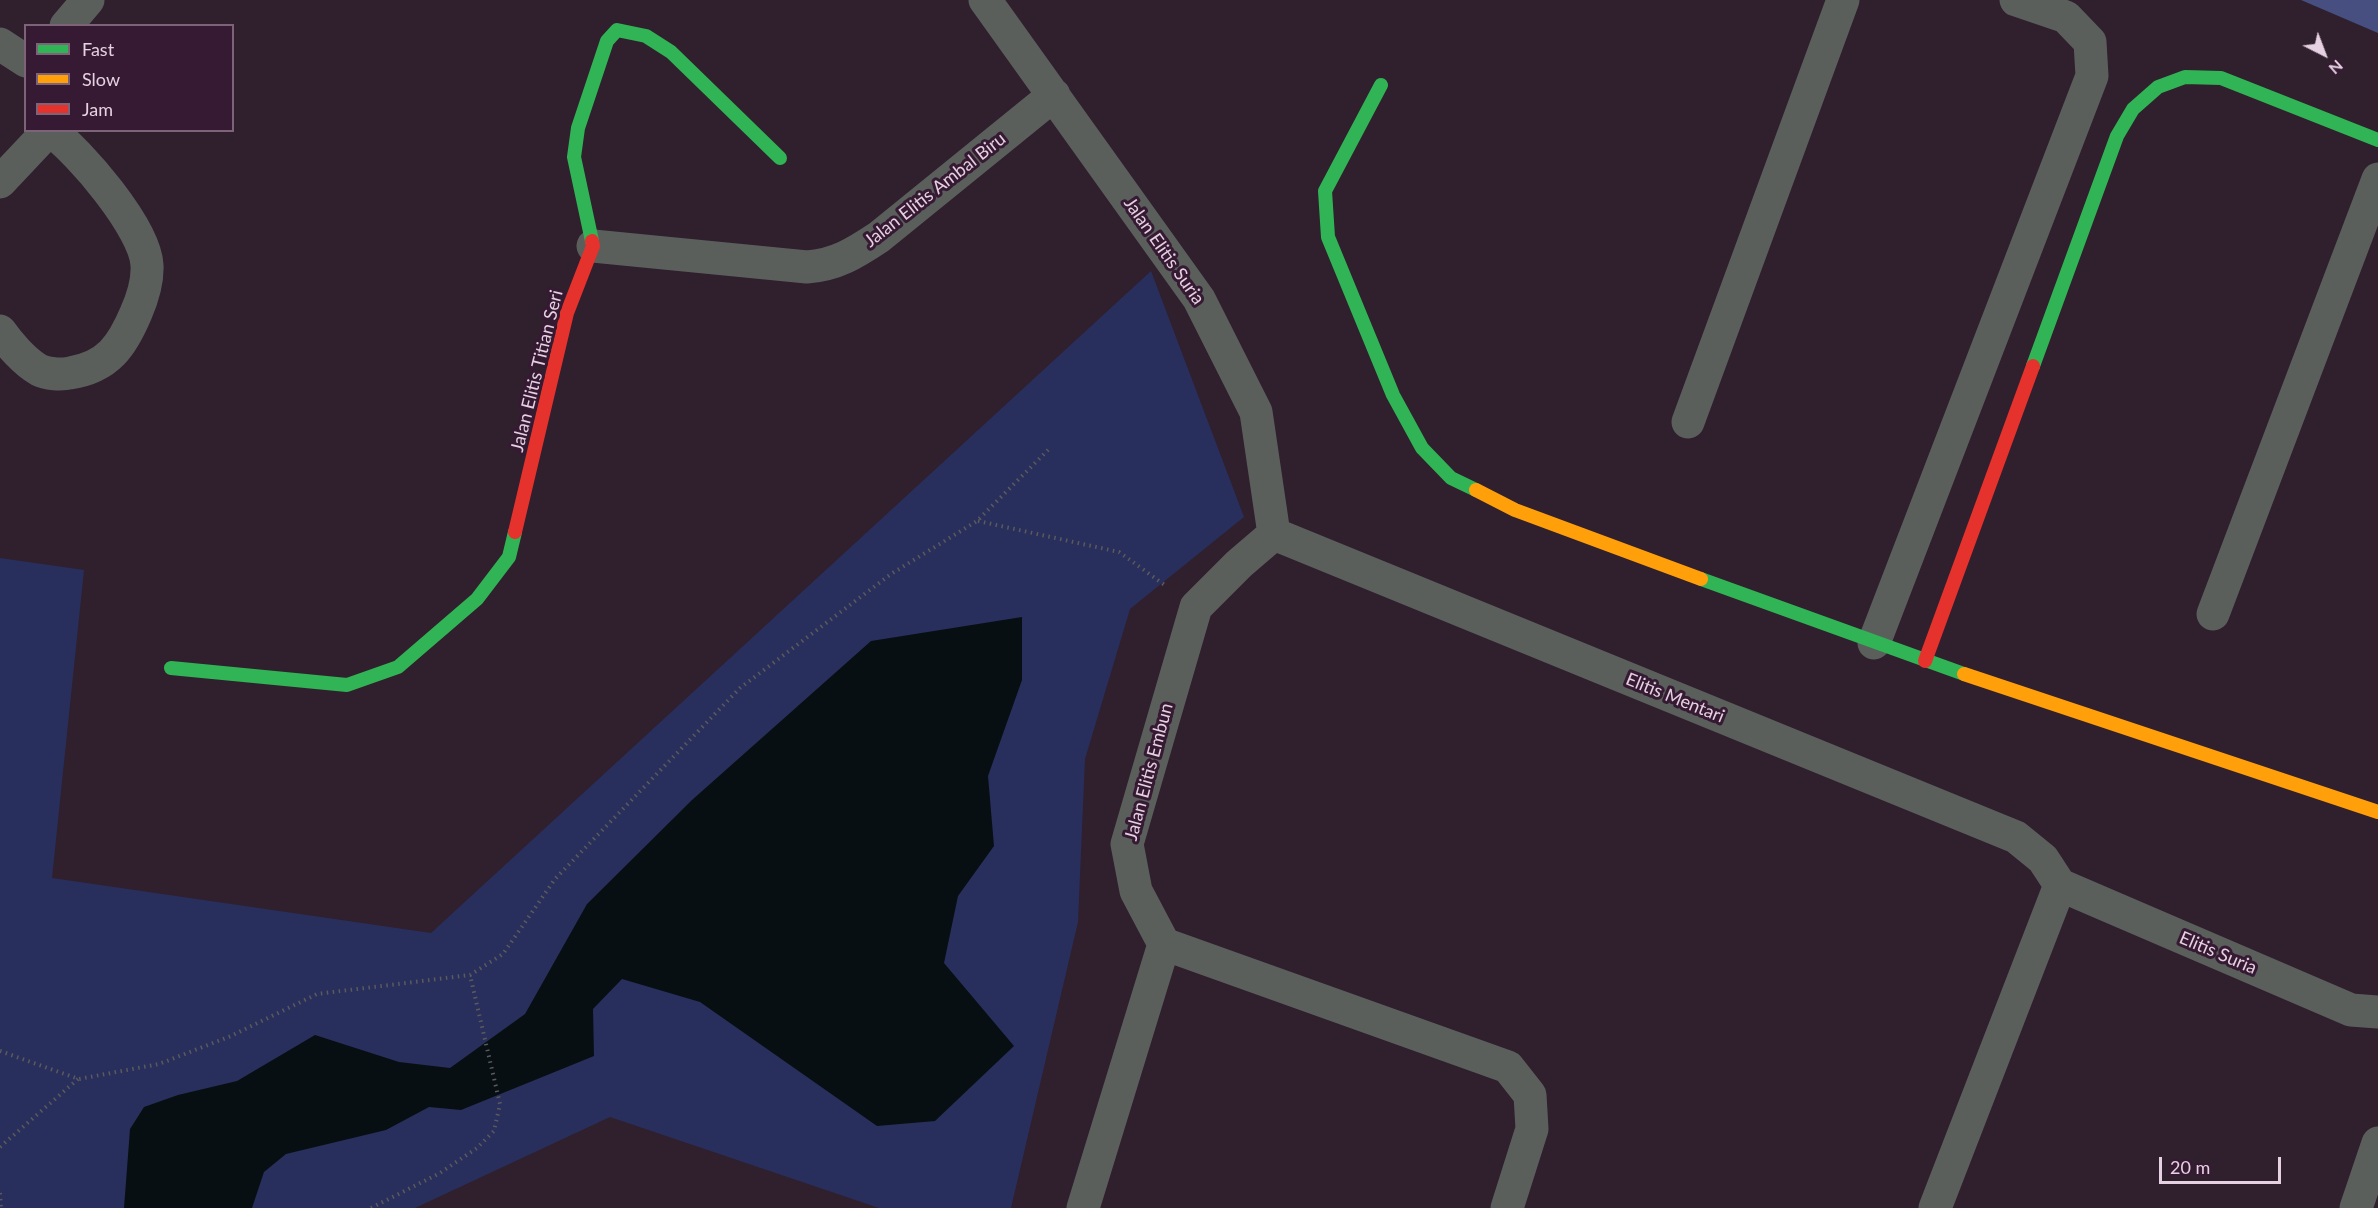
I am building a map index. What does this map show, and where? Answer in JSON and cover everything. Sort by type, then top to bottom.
[{"type":"street","points":[[68,24],[88,0]]},
{"type":"street","name":"Jalan Elitis Suria","points":[[985,0],[1204,309],[1256,412],[1274,534]]},
{"type":"street","points":[[1688,422],[1842,0]]},
{"type":"street","points":[[1874,643],[2092,76],[2090,42],[2066,17],[2016,0]]},
{"type":"street","points":[[592,246],[574,157],[578,128],[603,52],[607,41],[617,30],[632,29],[671,51],[780,158]]},
{"type":"street","points":[[0,44],[24,61]]},
{"type":"street","points":[[1924,661],[2117,136],[2133,109],[2158,87],[2185,77],[2221,78],[2378,140]]},
{"type":"street","points":[[1381,86],[1325,191],[1328,237],[1393,395],[1422,448],[1451,478],[1515,510],[1874,643],[2378,812]]},
{"type":"street","name":"Jalan Elitis Ambal Biru","points":[[592,246],[807,267],[828,266],[852,255],[879,237],[1054,95]]},
{"type":"street","points":[[0,182],[47,132]]},
{"type":"street","points":[[0,331],[39,370],[61,374],[82,371],[106,359],[124,341],[146,290],[147,263],[139,236],[84,160],[51,132]]},
{"type":"street","points":[[2213,614],[2378,179]]},
{"type":"street","name":"Jalan Elitis Titian Seri","points":[[171,668],[347,685],[398,667],[477,599],[509,557],[567,313],[592,246]]},
{"type":"street","name":"Jalan Elitis Embun","points":[[1164,944],[1136,891],[1127,844],[1196,607],[1239,564],[1274,534]]},
{"type":"street","name":"Elitis Mentari","points":[[1274,534],[2016,837],[2043,859],[2060,885]]},
{"type":"street","points":[[1935,1208],[2060,885]]},
{"type":"street","name":"Elitis Suria","points":[[2060,885],[2351,1010],[2378,1012]]},
{"type":"street","points":[[1083,1208],[1164,944],[1508,1067],[1530,1095],[1532,1129],[1507,1208]]},
{"type":"street","points":[[2356,1208],[2378,1143]]},
{"type":"path","points":[[0,1051],[79,1079],[159,1065],[231,1036],[317,994],[470,975],[503,954],[555,879],[740,688],[891,574],[977,521],[1050,448]]},
{"type":"path","points":[[977,521],[1119,552],[1196,607]]},
{"type":"path","points":[[371,1208],[440,1173],[477,1148],[494,1131],[500,1104],[470,975]]},
{"type":"path","points":[[0,1147],[79,1079]]},
{"type":"path","points":[[0,1193],[2,1208]]},
{"type":"shaded area","points":[[2301,0],[2378,0],[2378,33]]},
{"type":"shaded area","points":[[1151,271],[1244,517],[1130,609],[1085,759],[1078,922],[1011,1208],[879,1208],[610,1117],[415,1208],[0,1208],[0,558],[84,570],[52,878],[431,933]]},
{"type":"shaded area","points":[[1022,617],[1022,680],[988,776],[994,846],[958,896],[944,963],[1014,1046],[935,1121],[877,1126],[700,1002],[622,979],[593,1009],[594,1056],[461,1110],[429,1107],[386,1130],[286,1154],[264,1172],[252,1208],[124,1208],[130,1129],[144,1107],[178,1095],[237,1081],[315,1035],[399,1062],[450,1068],[525,1014],[587,904],[692,800],[871,641]]},
{"type":"traffic: fast","points":[[592,241],[574,157],[578,128],[607,41],[617,30],[646,36],[671,52],[780,158]]},
{"type":"traffic: fast","points":[[2033,366],[2117,136],[2133,109],[2158,87],[2185,77],[2221,78],[2378,140]]},
{"type":"traffic: fast","points":[[1381,85],[1325,191],[1328,237],[1393,395],[1422,448],[1451,478],[1476,490]]},
{"type":"traffic: fast","points":[[171,668],[347,685],[398,667],[477,599],[509,557],[515,532]]},
{"type":"traffic: fast","points":[[1701,579],[1964,674]]},
{"type":"traffic: slow","points":[[1476,490],[1515,510],[1701,579]]},
{"type":"traffic: slow","points":[[1964,674],[2378,812]]},
{"type":"traffic: jam","points":[[515,532],[567,313],[593,246],[592,241]]},
{"type":"traffic: jam","points":[[1925,661],[2033,366]]}]
